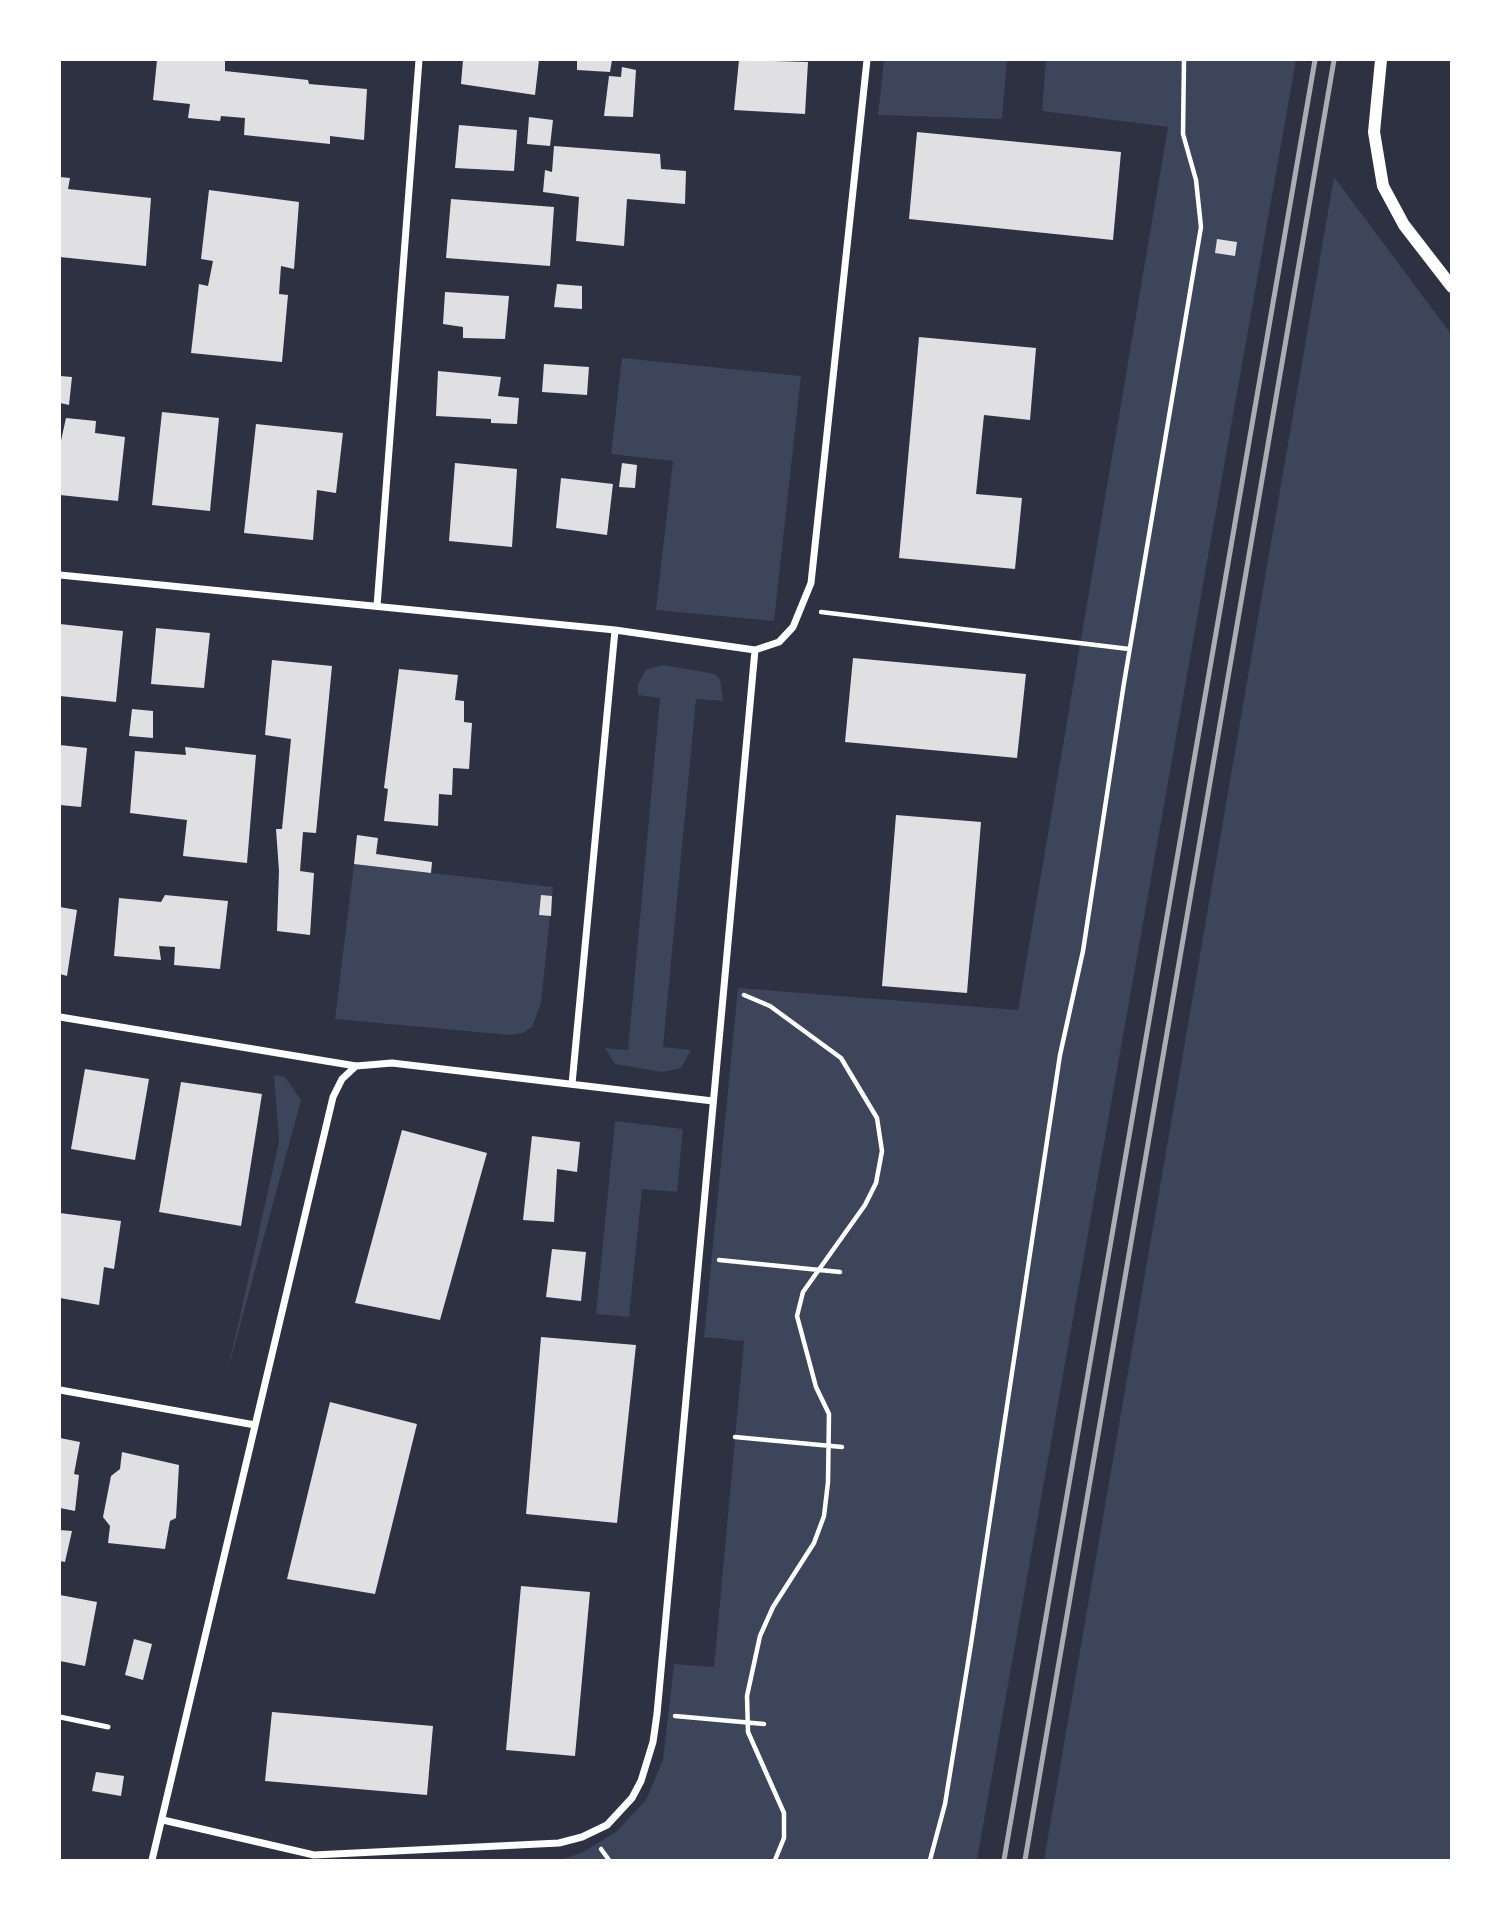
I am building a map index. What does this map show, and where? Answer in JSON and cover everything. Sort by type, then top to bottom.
[{"type":"street","points":[[377,606],[419,60]]},
{"type":"street","points":[[60,575],[615,630],[755,650],[779,642],[793,627],[811,583],[867,60]]},
{"type":"street","points":[[1381,60],[1374,132],[1383,186],[1405,225],[1451,287]]},
{"type":"street","points":[[572,1084],[615,630]]},
{"type":"street","points":[[163,1820],[314,1854],[571,1840],[607,1825],[632,1798],[648,1763],[657,1714],[755,650]]},
{"type":"street","points":[[60,1017],[356,1066],[392,1063],[713,1101]]},
{"type":"street","points":[[152,1860],[333,1097],[342,1079],[356,1066]]},
{"type":"street","points":[[60,1390],[254,1425]]},
{"type":"lane","points":[[60,1717],[108,1727]]},
{"type":"path","points":[[930,1860],[945,1804],[1060,1055],[1083,951],[1129,649],[1201,227],[1196,180],[1183,134],[1184,60]]},
{"type":"path","points":[[802,610],[1129,649]]},
{"type":"path","points":[[724,987],[770,1006],[841,1058],[877,1118],[882,1151],[876,1183],[865,1205],[803,1292],[797,1316],[808,1361],[829,1414],[830,1446],[824,1516],[814,1543],[773,1607],[760,1636],[751,1671],[747,1722],[762,1765],[784,1813],[784,1838],[775,1860]]},
{"type":"path","points":[[699,1258],[840,1272]]},
{"type":"path","points":[[735,1437],[842,1447]]},
{"type":"path","points":[[657,1714],[764,1724]]},
{"type":"shaded area","points":[[884,60],[1007,60],[1002,119],[878,115]]},
{"type":"shaded area","points":[[1046,60],[1296,60],[977,1860],[561,1860],[583,1852],[616,1832],[646,1800],[663,1760],[674,1664],[714,1667],[744,1341],[704,1337],[738,988],[1018,1010],[1168,127],[1042,111]]},
{"type":"shaded area","points":[[1334,177],[1451,334],[1451,1860],[1044,1860]]},
{"type":"shaded area","points":[[622,358],[801,376],[774,621],[656,610],[673,461],[611,454]]},
{"type":"shaded area","points":[[663,665],[715,674],[720,679],[723,701],[696,699],[663,1047],[691,1050],[681,1068],[662,1072],[615,1064],[605,1048],[628,1050],[660,698],[638,695],[638,684],[646,670]]},
{"type":"shaded area","points":[[354,864],[553,887],[541,1003],[532,1027],[523,1033],[510,1035],[335,1019]]},
{"type":"shaded area","points":[[274,1075],[285,1077],[301,1100],[227,1374],[279,1142]]},
{"type":"shaded area","points":[[615,1121],[683,1129],[677,1192],[642,1189],[629,1317],[596,1314]]},
{"type":"building","points":[[157,60],[225,60],[225,71],[308,80],[309,84],[367,89],[364,140],[330,136],[330,144],[244,135],[245,118],[221,116],[220,121],[188,118],[190,104],[153,100]]},
{"type":"building","points":[[463,60],[539,60],[535,95],[461,84]]},
{"type":"building","points":[[577,60],[612,60],[610,72],[577,70]]},
{"type":"building","points":[[739,60],[808,62],[805,114],[734,110]]},
{"type":"building","points":[[622,67],[636,70],[633,117],[604,116],[609,76],[621,77]]},
{"type":"building","points":[[529,117],[553,120],[550,146],[527,144]]},
{"type":"building","points":[[459,125],[517,130],[514,171],[455,168]]},
{"type":"building","points":[[917,132],[1121,152],[1113,240],[909,219]]},
{"type":"building","points":[[554,146],[660,154],[661,169],[686,171],[685,204],[627,199],[624,246],[576,241],[579,197],[543,192],[545,170],[552,172]]},
{"type":"building","points":[[60,177],[70,178],[68,189],[151,198],[146,266],[60,257]]},
{"type":"building","points":[[209,190],[299,202],[294,269],[281,266],[279,294],[288,295],[282,362],[191,353],[199,284],[208,286],[213,261],[201,259]]},
{"type":"building","points":[[451,199],[554,207],[550,266],[446,258]]},
{"type":"building","points":[[1217,239],[1237,242],[1235,256],[1215,253]]},
{"type":"building","points":[[557,284],[582,286],[582,309],[554,307]]},
{"type":"building","points":[[445,292],[509,296],[505,339],[463,338],[463,327],[443,324]]},
{"type":"building","points":[[919,337],[1036,348],[1030,420],[984,415],[976,494],[1022,498],[1015,569],[899,558]]},
{"type":"building","points":[[544,364],[589,367],[587,395],[542,392]]},
{"type":"building","points":[[438,371],[501,377],[498,396],[519,398],[517,424],[491,423],[491,419],[436,416]]},
{"type":"building","points":[[60,376],[72,377],[69,405],[60,403]]},
{"type":"building","points":[[162,412],[219,418],[210,511],[152,505]]},
{"type":"building","points":[[66,418],[96,421],[95,433],[125,437],[118,501],[60,495],[60,445]]},
{"type":"building","points":[[256,424],[343,433],[336,493],[317,490],[313,540],[244,533]]},
{"type":"building","points":[[455,463],[517,469],[512,547],[449,541]]},
{"type":"building","points":[[622,463],[637,465],[635,488],[619,487]]},
{"type":"building","points":[[561,478],[613,484],[607,535],[556,528]]},
{"type":"building","points":[[60,624],[123,631],[116,702],[60,696]]},
{"type":"building","points":[[156,628],[210,633],[204,688],[151,684]]},
{"type":"building","points":[[853,658],[1026,674],[1017,758],[845,742]]},
{"type":"building","points":[[272,660],[332,666],[316,833],[303,832],[300,871],[314,873],[310,935],[277,931],[279,871],[276,829],[282,829],[291,739],[265,735]]},
{"type":"building","points":[[399,669],[458,675],[455,700],[464,701],[464,722],[472,723],[469,769],[453,768],[452,795],[439,794],[438,826],[384,821],[388,789],[384,788]]},
{"type":"building","points":[[132,709],[153,711],[153,738],[129,736]]},
{"type":"building","points":[[60,745],[87,748],[81,807],[60,805]]},
{"type":"building","points":[[185,747],[256,755],[247,863],[183,856],[187,820],[130,813],[135,751],[186,755]]},
{"type":"building","points":[[896,815],[981,822],[967,993],[882,986]]},
{"type":"building","points":[[357,835],[378,838],[376,854],[432,862],[431,873],[354,864]]},
{"type":"building","points":[[165,895],[228,901],[220,969],[174,965],[175,947],[159,946],[161,960],[114,956],[119,898],[161,902]]},
{"type":"building","points":[[541,895],[552,896],[551,916],[539,915]]},
{"type":"building","points":[[60,907],[77,910],[67,976],[60,974]]},
{"type":"building","points":[[85,1069],[149,1079],[135,1160],[71,1149]]},
{"type":"building","points":[[181,1082],[262,1094],[241,1226],[159,1212]]},
{"type":"building","points":[[402,1130],[487,1153],[440,1320],[355,1303]]},
{"type":"building","points":[[532,1136],[580,1142],[577,1172],[557,1169],[554,1222],[523,1220]]},
{"type":"building","points":[[60,1213],[121,1221],[114,1269],[104,1267],[99,1305],[60,1298]]},
{"type":"building","points":[[552,1249],[586,1252],[581,1301],[546,1297]]},
{"type":"building","points":[[541,1337],[636,1345],[617,1523],[526,1514]]},
{"type":"building","points":[[330,1402],[417,1424],[375,1594],[287,1579]]},
{"type":"building","points":[[60,1438],[80,1442],[74,1474],[79,1475],[75,1511],[60,1508]]},
{"type":"building","points":[[122,1452],[179,1465],[176,1518],[170,1521],[165,1549],[108,1543],[110,1526],[103,1517],[111,1476],[120,1469]]},
{"type":"building","points":[[60,1530],[72,1531],[65,1562],[60,1561]]},
{"type":"building","points":[[521,1586],[590,1592],[575,1756],[506,1750]]},
{"type":"building","points":[[60,1595],[97,1602],[85,1666],[60,1661]]},
{"type":"building","points":[[134,1639],[152,1644],[143,1680],[125,1675]]},
{"type":"building","points":[[272,1712],[433,1726],[427,1795],[265,1781]]},
{"type":"building","points":[[96,1772],[124,1776],[121,1796],[92,1791]]},
{"type":"railway","points":[[1004,1860],[1315,60]]},
{"type":"railway","points":[[1025,1860],[1334,60]]}]
